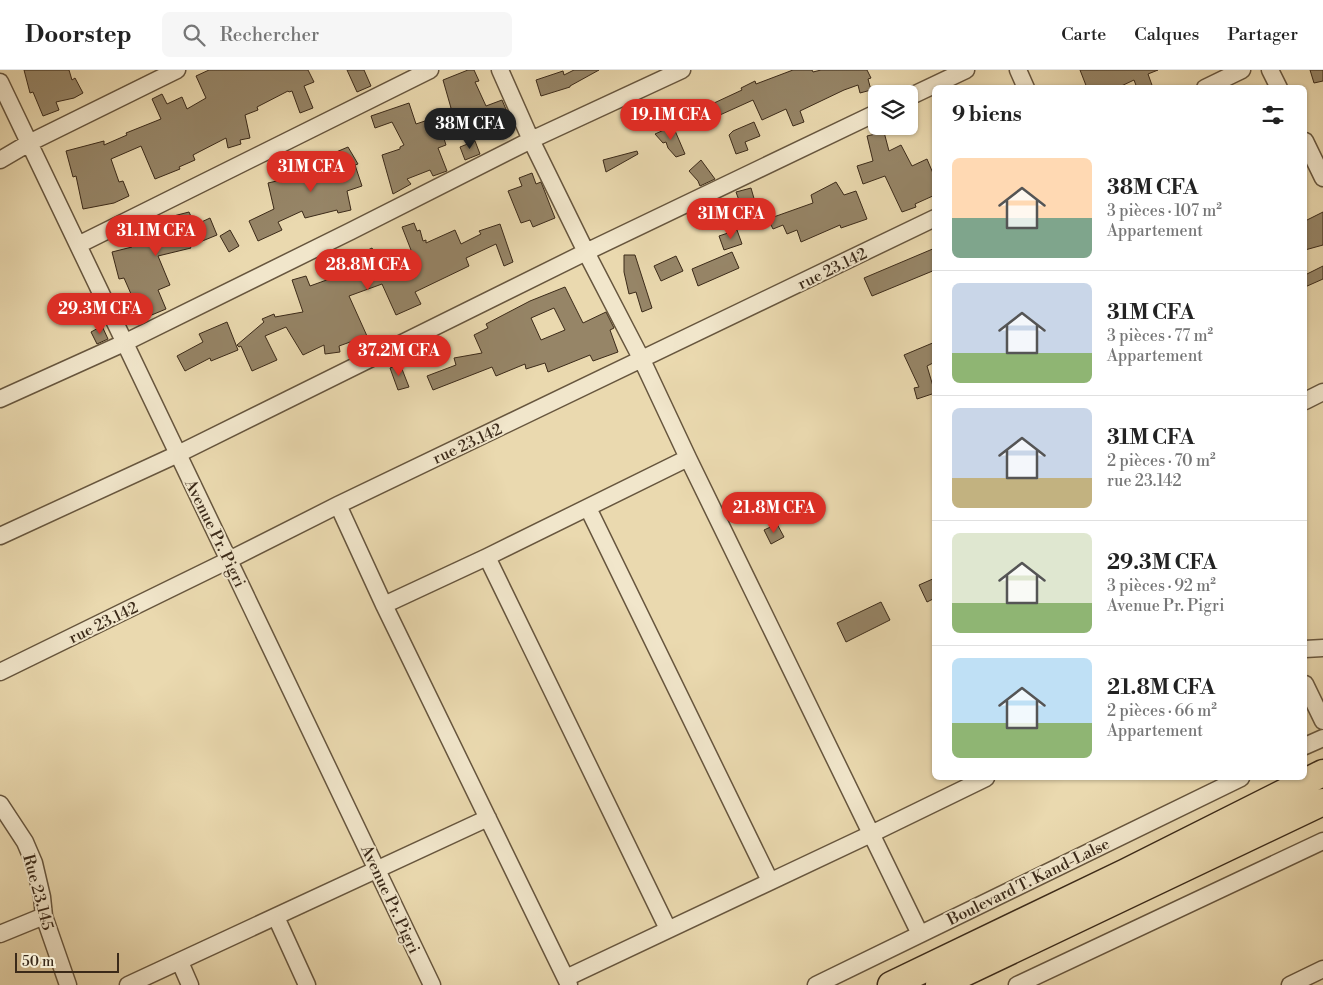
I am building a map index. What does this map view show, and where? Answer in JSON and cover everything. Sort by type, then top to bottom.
[{"type":"main road","points":[[891,985],[1118,877],[1323,773]]},
{"type":"main road","points":[[939,985],[1323,802]]},
{"type":"street","points":[[0,160],[29,143],[177,70]]},
{"type":"street","points":[[78,245],[430,70]]},
{"type":"street","points":[[500,70],[531,140],[642,360],[920,934]]},
{"type":"street","points":[[0,400],[351,232],[531,140],[682,70]]},
{"type":"street","points":[[934,85],[966,70]]},
{"type":"street","points":[[1018,70],[1025,85]]},
{"type":"street","points":[[1211,85],[1242,70]]},
{"type":"street","points":[[1270,70],[1278,85]]},
{"type":"street","name":"Avenue Pr. Pigri","points":[[0,82],[432,985]]},
{"type":"street","points":[[918,93],[932,86]]},
{"type":"street","points":[[0,536],[178,454],[586,252],[868,117]]},
{"type":"street","points":[[1307,145],[1323,178]]},
{"type":"street","name":"rue 23.142","points":[[0,672],[338,505],[932,219]]},
{"type":"street","points":[[1307,398],[1323,392]]},
{"type":"street","points":[[384,605],[487,557],[688,458]]},
{"type":"street","points":[[338,505],[384,605],[568,982],[668,929],[982,780]]},
{"type":"street","points":[[588,508],[770,881]]},
{"type":"street","points":[[487,557],[668,929]]},
{"type":"street","points":[[1307,649],[1323,648]]},
{"type":"street","points":[[1307,688],[1323,721]]},
{"type":"street","points":[[1307,745],[1323,738]]},
{"type":"street","name":"Boulevard T. Kand-Lalse","points":[[816,985],[1237,780]]},
{"type":"street","name":"Rue 23.145","points":[[0,804],[25,842],[34,863],[42,897],[44,916],[68,985]]},
{"type":"street","points":[[128,985],[488,818]]},
{"type":"street","points":[[1017,985],[1323,841]]},
{"type":"street","points":[[0,934],[44,916]]},
{"type":"street","points":[[276,917],[307,985]]},
{"type":"street","points":[[180,962],[190,985]]},
{"type":"street","points":[[1290,985],[1322,972]]},
{"type":"building","points":[[24,70],[69,70],[72,80],[75,78],[83,93],[74,98],[56,102],[59,110],[43,116],[33,92],[30,93]]},
{"type":"building","points":[[209,70],[308,70],[314,82],[304,86],[313,108],[300,113],[292,91],[288,91],[257,107],[258,110],[245,115],[250,138],[240,140],[241,144],[228,148],[226,138],[193,155],[195,160],[179,167],[180,169],[155,179],[141,146],[111,159],[119,182],[123,181],[129,196],[114,203],[83,209],[76,176],[73,177],[66,151],[104,141],[104,145],[127,135],[126,133],[161,119],[152,99],[162,94],[167,104],[182,97],[187,109],[206,98],[196,76]]},
{"type":"building","points":[[347,70],[364,70],[371,86],[357,92]]},
{"type":"building","points":[[468,70],[474,70],[479,81],[475,82],[486,106],[502,100],[508,114],[475,127],[471,111],[443,123],[439,113],[451,108],[443,80]]},
{"type":"building","points":[[574,70],[599,70],[570,87],[541,96],[536,80],[563,71],[564,75]]},
{"type":"building","points":[[793,70],[812,70],[813,72],[821,70],[867,70],[871,78],[868,79],[870,85],[868,85],[868,91],[860,93],[858,85],[844,90],[800,111],[804,122],[793,126],[786,109],[762,120],[753,100],[689,129],[684,117],[742,90],[741,88],[755,81],[756,84]]},
{"type":"building","points":[[1080,70],[1158,70],[1148,74],[1152,85],[1136,85],[1134,80],[1123,85],[1086,85]]},
{"type":"building","points":[[1310,70],[1323,70],[1323,81],[1314,83]]},
{"type":"building","points":[[409,103],[416,124],[437,117],[446,145],[438,148],[447,171],[433,176],[430,170],[407,179],[411,184],[393,194],[382,155],[400,149],[404,145],[392,122],[375,128],[371,116]]},
{"type":"building","points":[[754,122],[760,136],[745,142],[748,150],[736,154],[729,135],[733,131]]},
{"type":"building","points":[[673,126],[685,154],[676,157],[668,148],[666,142],[663,143],[655,134]]},
{"type":"building","points":[[871,135],[885,135],[889,151],[901,145],[912,166],[927,159],[932,171],[932,196],[915,204],[916,207],[902,212],[885,176],[863,184],[857,166],[873,161],[867,136]]},
{"type":"building","points":[[475,141],[480,154],[465,160],[460,147]]},
{"type":"building","points":[[348,147],[358,164],[355,165],[362,186],[347,191],[351,210],[338,213],[337,210],[305,218],[302,211],[278,222],[282,230],[258,241],[249,221],[274,209],[268,183],[281,180],[281,182],[325,164],[322,158]]},
{"type":"building","points":[[637,151],[638,154],[606,172],[603,160]]},
{"type":"building","points":[[701,160],[715,179],[700,186],[689,171]]},
{"type":"building","points":[[532,173],[536,184],[541,182],[555,218],[533,227],[530,220],[521,223],[508,191],[522,186],[519,178]]},
{"type":"building","points":[[836,182],[844,195],[856,191],[867,219],[841,228],[840,225],[801,242],[797,230],[787,234],[783,225],[773,229],[768,219],[813,203],[811,195]]},
{"type":"building","points":[[751,188],[755,202],[741,206],[736,192]]},
{"type":"building","points":[[189,212],[195,225],[210,218],[217,235],[190,246],[191,248],[158,256],[170,285],[158,290],[166,309],[142,319],[124,278],[119,279],[112,252],[132,247],[127,236],[129,235],[128,231],[139,226],[140,230],[158,222],[158,220]]},
{"type":"building","points":[[1323,212],[1323,245],[1307,249],[1307,220]]},
{"type":"building","points":[[414,223],[417,231],[420,230],[423,241],[426,240],[426,243],[455,230],[461,244],[481,234],[479,231],[500,224],[513,262],[504,266],[496,244],[466,258],[469,266],[415,292],[421,304],[396,315],[382,284],[349,296],[367,336],[339,346],[340,352],[325,354],[324,345],[303,355],[286,327],[265,336],[277,360],[252,371],[241,346],[237,345],[264,322],[262,319],[274,314],[275,317],[303,312],[292,280],[306,276],[310,286],[335,277],[331,268],[372,248],[380,262],[411,250],[402,227]]},
{"type":"building","points":[[230,230],[239,246],[229,252],[220,236]]},
{"type":"building","points":[[737,230],[742,244],[724,250],[719,236]]},
{"type":"building","points":[[932,249],[932,271],[872,296],[864,278]]},
{"type":"building","points":[[732,252],[739,268],[698,286],[692,269]]},
{"type":"building","points":[[624,255],[635,255],[652,308],[642,312],[636,292],[629,294],[624,272]]},
{"type":"building","points":[[676,256],[683,271],[661,281],[654,266]]},
{"type":"building","points":[[1323,266],[1323,279],[1307,286],[1307,274]]},
{"type":"building","points":[[565,287],[583,323],[606,312],[614,328],[610,330],[618,352],[593,361],[590,355],[548,372],[545,363],[526,369],[525,364],[496,376],[492,367],[433,390],[427,376],[456,365],[454,358],[482,353],[474,335],[488,328],[486,324],[530,301]],"holes":[[[554,308],[565,330],[541,340],[531,318]]]},
{"type":"building","points":[[227,322],[238,350],[211,361],[210,358],[185,371],[177,356],[203,342],[199,334]]},
{"type":"building","points":[[102,326],[108,339],[97,344],[91,332]]},
{"type":"building","points":[[932,343],[932,364],[927,366],[932,383],[932,394],[917,399],[914,388],[919,387],[904,355]]},
{"type":"building","points":[[400,364],[409,387],[398,390],[390,368]]},
{"type":"building","points":[[777,524],[784,537],[771,544],[764,530]]},
{"type":"building","points":[[932,579],[932,600],[927,602],[919,585]]},
{"type":"building","points":[[881,602],[890,620],[846,642],[837,623]]}]
